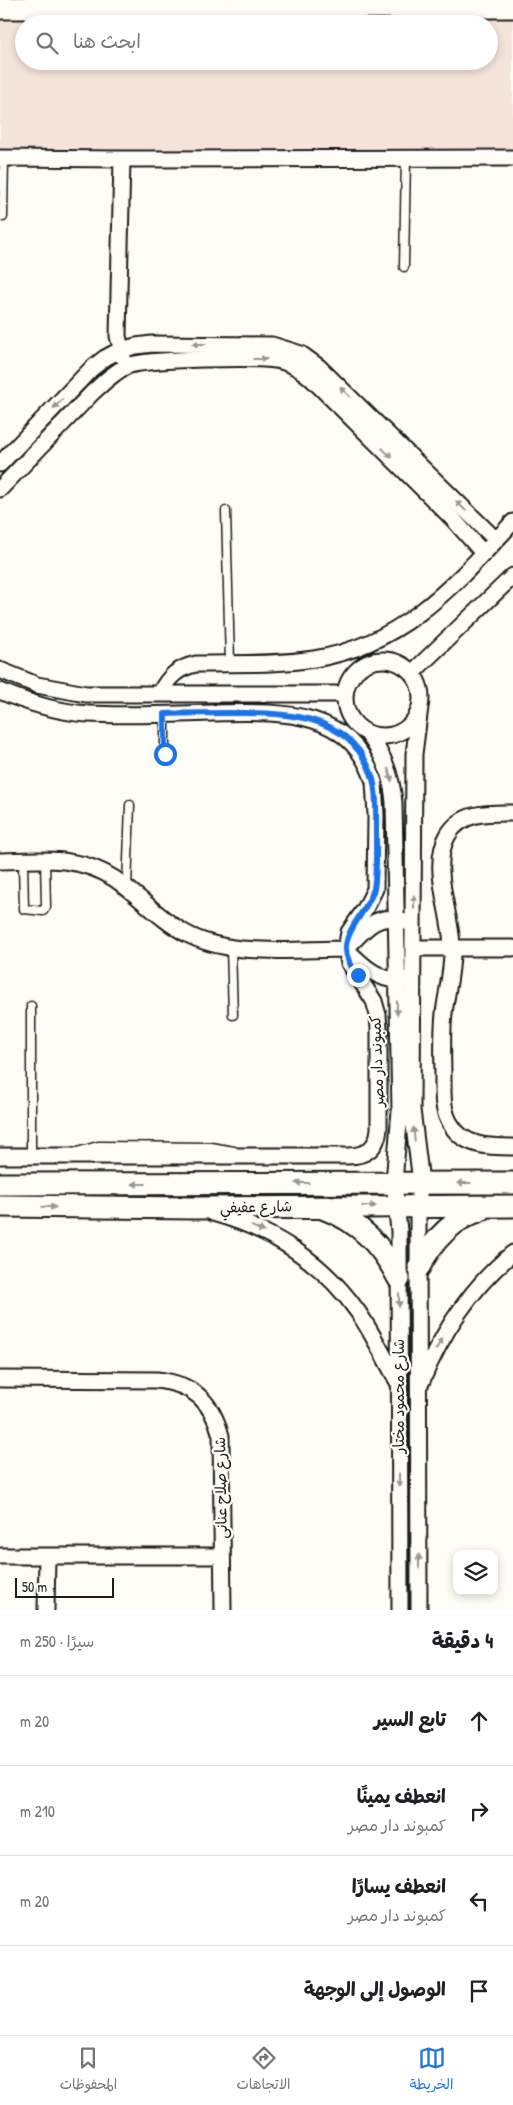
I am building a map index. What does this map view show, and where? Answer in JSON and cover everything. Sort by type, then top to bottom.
[{"type":"street","points":[[0,8],[84,4],[335,4],[513,7]]},
{"type":"street","points":[[2,158],[513,158]]},
{"type":"street","points":[[122,159],[118,336],[120,350],[127,366]]},
{"type":"street","points":[[0,464],[91,369],[105,358],[120,350],[144,345],[262,344],[282,346],[301,354],[319,367],[496,540]]},
{"type":"street","points":[[0,490],[98,387],[110,376],[127,366],[150,362],[262,359],[280,361],[296,367],[311,378],[446,512],[484,553]]},
{"type":"street","points":[[160,693],[174,673],[196,664],[289,662],[316,659],[369,643],[393,631],[439,599],[513,522]]},
{"type":"street","points":[[412,673],[513,576]]},
{"type":"street","points":[[371,661],[393,661],[403,665],[412,673],[418,683],[421,695],[420,707],[415,720],[406,729],[393,735],[380,736],[367,733],[357,727],[345,706],[345,694],[353,674],[361,666],[371,661]]},
{"type":"street","points":[[0,670],[37,685],[62,691],[110,694],[345,694]]},
{"type":"street","points":[[0,691],[33,704],[70,712],[165,714],[277,713],[306,717],[344,736],[363,756],[370,768],[376,796],[376,878],[371,899],[349,932],[346,949]]},
{"type":"street","name":"شارع محمود مختار","points":[[419,1610],[420,1267],[418,1206],[420,1182],[412,1110],[414,754],[420,707]]},
{"type":"street","name":"شارع محمود مختار","points":[[367,733],[379,748],[388,766],[393,784],[400,1111],[394,1182],[397,1206],[399,1279],[400,1610]]},
{"type":"street","points":[[513,813],[487,813],[472,816],[459,823],[449,834],[443,847],[442,877],[451,927],[452,948],[451,970],[443,1021],[444,1109],[450,1123],[459,1135],[471,1143],[485,1147],[513,1147]]},
{"type":"street","points":[[0,861],[44,859],[68,860],[85,864],[107,874],[174,927],[191,936],[231,948],[346,949],[377,975],[396,982],[413,977]]},
{"type":"street","points":[[346,949],[377,920],[386,917],[396,918],[414,928]]},
{"type":"street","points":[[413,948],[513,948]]},
{"type":"street","name":"كمبوند دار مصر","points":[[2,1155],[357,1156],[366,1153],[378,1139],[378,1015],[368,988],[349,963],[346,949]]},
{"type":"street","name":"شارع عفيفي","points":[[0,1184],[513,1183]]},
{"type":"street","name":"شارع عفيفي","points":[[0,1206],[195,1208],[513,1206]]},
{"type":"street","points":[[420,1267],[428,1250],[441,1234],[473,1212],[492,1206]]},
{"type":"street","points":[[318,1207],[339,1214],[358,1226],[375,1241],[399,1279]]},
{"type":"street","points":[[195,1208],[233,1218],[262,1230],[290,1246],[316,1265],[339,1288],[358,1313],[399,1384]]},
{"type":"street","points":[[419,1389],[435,1350],[472,1292],[495,1268],[513,1253]]},
{"type":"street","name":"شارع صلاح عنانى","points":[[0,1379],[157,1380],[180,1385],[200,1396],[214,1414],[221,1436],[223,1610]]},
{"type":"street","points":[[0,1556],[222,1556]]},
{"type":"street","points":[[46,1556],[46,1610]]},
{"type":"lane","points":[[2,158],[3,218]]},
{"type":"lane","points":[[404,267],[406,158]]},
{"type":"lane","points":[[226,511],[230,663]]},
{"type":"lane","points":[[165,714],[165,754]]},
{"type":"lane","points":[[127,889],[130,805]]},
{"type":"lane","points":[[23,861],[24,909],[42,911],[46,907],[44,859]]},
{"type":"lane","points":[[231,948],[233,1015]]},
{"type":"lane","points":[[31,1006],[31,1156]]},
{"type":"shaded area","points":[[0,0],[513,0],[513,154],[0,152]]},
{"type":"route","points":[[165,754],[165,714],[291,714],[306,717],[332,728],[354,745],[370,768],[376,796],[376,878],[374,889],[371,899],[353,925],[346,940],[349,963],[358,975]]}]
